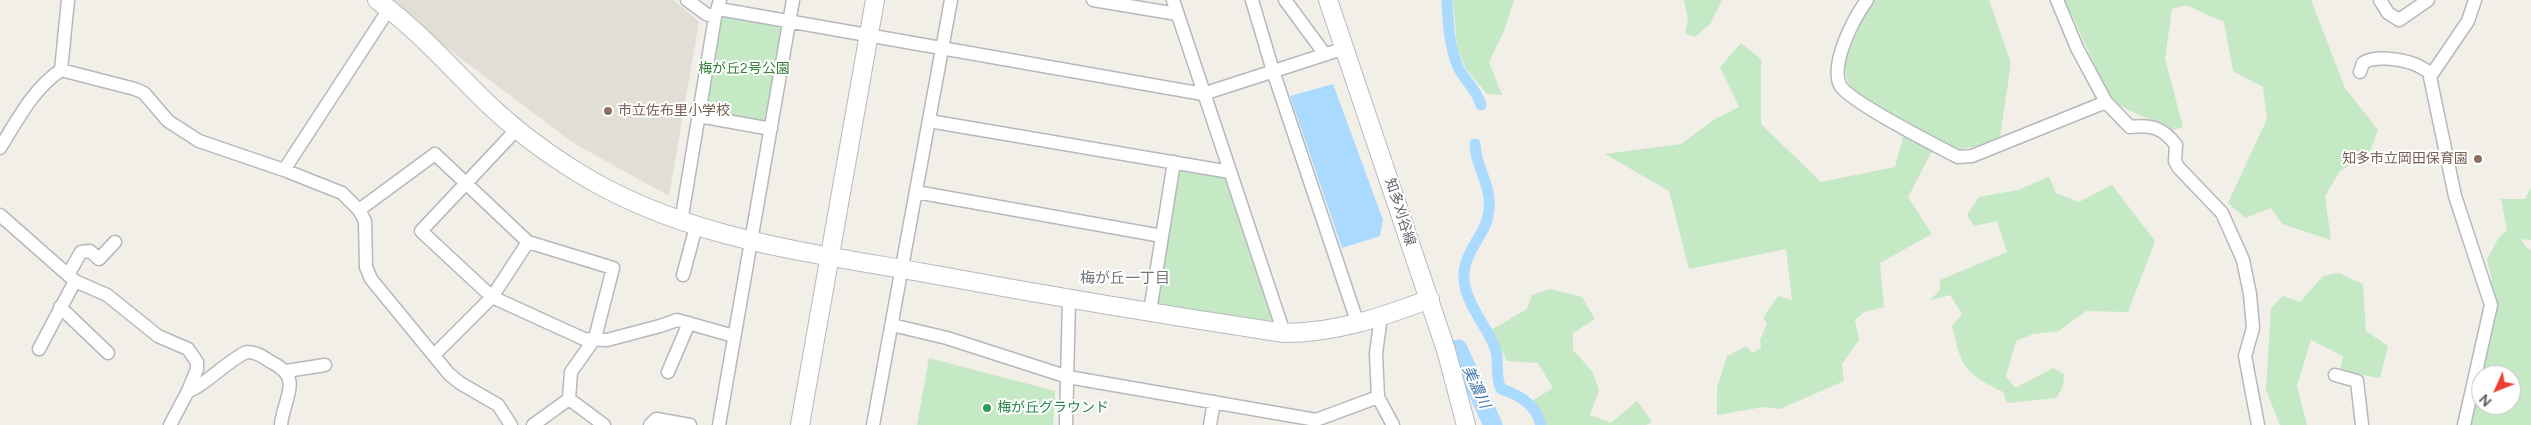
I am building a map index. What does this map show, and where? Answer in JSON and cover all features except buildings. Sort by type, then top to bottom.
[{"type":"street","points":[[61,70],[68,0]]},
{"type":"street","points":[[687,0],[706,14],[718,9],[1203,94],[1324,53],[1345,48]]},
{"type":"street","points":[[719,425],[793,0]]},
{"type":"street","points":[[800,425],[875,0]]},
{"type":"street","points":[[873,425],[952,0]]},
{"type":"street","points":[[1093,0],[1177,14]]},
{"type":"street","points":[[1173,0],[1284,334]]},
{"type":"street","points":[[1252,0],[1273,71],[1358,324]]},
{"type":"street","points":[[1285,0],[1324,53]]},
{"type":"street","name":"知多刈谷線","points":[[1328,0],[1430,299],[1466,425]]},
{"type":"street","points":[[1867,0],[1856,15],[1837,63],[1840,85],[1857,102],[1958,157],[1972,156],[2106,102]]},
{"type":"street","points":[[2057,0],[2077,48],[2106,102],[2130,128],[2146,125],[2158,127],[2165,133],[2176,145],[2175,161],[2178,168],[2222,213],[2243,260],[2250,294],[2253,328],[2245,356],[2258,425]]},
{"type":"street","points":[[2380,0],[2388,13],[2399,20],[2428,0]]},
{"type":"street","points":[[2464,425],[2491,305],[2455,196],[2430,80],[2432,73],[2468,21],[2475,0]]},
{"type":"street","points":[[284,170],[383,4],[414,29],[488,104],[538,146],[611,191],[688,224],[752,242],[830,257],[1284,334],[1318,332],[1358,324],[1430,299]]},
{"type":"street","points":[[683,275],[698,116],[718,9]]},
{"type":"street","points":[[2360,72],[2363,63],[2368,60],[2382,59],[2406,62],[2432,73]]},
{"type":"street","points":[[0,148],[35,93],[46,80],[61,70],[135,89],[144,93],[168,121],[200,141],[334,189],[359,210],[365,221],[366,267],[371,279],[449,374],[460,384],[498,405],[505,422]]},
{"type":"street","points":[[698,116],[771,129]]},
{"type":"street","points":[[929,120],[1230,172]]},
{"type":"street","points":[[517,129],[421,231],[492,297],[584,339],[606,340],[677,320],[734,336]]},
{"type":"street","points":[[359,210],[434,154],[528,242],[612,268],[593,340],[571,372],[569,399],[533,425]]},
{"type":"street","points":[[1150,311],[1174,162]]},
{"type":"street","points":[[916,192],[1162,236]]},
{"type":"street","points":[[0,215],[71,278],[106,295],[158,336],[188,349],[197,362],[197,369],[170,425]]},
{"type":"street","points":[[39,349],[60,307],[81,252],[90,251],[99,259],[114,242]]},
{"type":"street","points":[[434,356],[492,297],[528,242]]},
{"type":"street","points":[[1066,425],[1069,299]]},
{"type":"street","points":[[60,307],[108,354]]},
{"type":"street","points":[[1381,317],[1376,353],[1378,396],[1393,425]]},
{"type":"street","points":[[668,372],[689,323]]},
{"type":"street","points":[[892,325],[947,338],[1068,377],[1316,420],[1378,396]]},
{"type":"street","points":[[188,391],[193,391],[211,375],[248,352],[254,352],[286,371],[325,365]]},
{"type":"street","points":[[281,425],[282,414],[291,387],[286,371]]},
{"type":"street","points":[[2335,375],[2358,381],[2362,425]]},
{"type":"street","points":[[569,399],[604,425]]},
{"type":"street","points":[[1210,425],[1214,402]]},
{"type":"street","points":[[650,425],[656,419],[690,425]]},
{"type":"shaded area","name":"市立佐布里小学校","points":[[383,0],[674,0],[699,22],[669,196],[575,144]]},
{"type":"green space","points":[[1453,0],[1514,0],[1504,31],[1489,62],[1502,95],[1487,94],[1466,69],[1457,46]]},
{"type":"green space","points":[[1684,0],[1722,0],[1710,24],[1695,37],[1685,33],[1688,19]]},
{"type":"green space","points":[[1871,0],[1989,0],[2011,63],[2000,137],[1979,146],[1931,153],[1908,197],[1932,234],[1880,263],[1884,307],[1864,312],[1855,320],[1859,340],[1842,364],[1844,381],[1780,409],[1763,407],[1717,415],[1717,388],[1727,356],[1747,346],[1752,353],[1761,348],[1760,340],[1767,323],[1763,318],[1778,296],[1792,300],[1786,249],[1689,269],[1669,191],[1605,154],[1681,144],[1715,119],[1739,107],[1720,67],[1741,43],[1761,59],[1761,124],[1821,182],[1895,167],[1907,123],[1851,91],[1843,65]]},
{"type":"green space","points":[[2063,0],[2311,0],[2345,88],[2378,130],[2369,154],[2340,171],[2325,196],[2331,240],[2282,224],[2271,208],[2245,218],[2228,203],[2267,119],[2263,87],[2233,71],[2224,22],[2186,5],[2172,9],[2165,58],[2183,127],[2173,130],[2111,102],[2073,17]]},
{"type":"green space","name":"梅が丘2号公園","points":[[726,14],[780,25],[784,29],[767,121],[763,124],[704,111],[721,18]]},
{"type":"green space","points":[[1174,162],[1230,172],[1284,333],[1150,311]]},
{"type":"green space","points":[[2049,177],[2056,193],[2079,202],[2112,185],[2155,241],[2128,312],[2086,311],[2059,331],[2033,334],[2016,341],[2006,376],[2015,388],[2053,368],[2064,374],[2063,387],[2056,398],[2007,403],[2003,392],[1972,374],[1962,361],[1952,326],[1962,314],[1950,295],[1930,300],[1940,290],[1940,280],[2007,252],[1997,221],[1974,226],[1967,215],[1979,197],[2018,190]]},
{"type":"green space","points":[[2531,188],[2531,240],[2521,239],[2526,247],[2531,250],[2531,425],[2467,425],[2471,399],[2471,415],[2521,415],[2521,365],[2476,365],[2489,281],[2492,280],[2487,259],[2498,239],[2507,230],[2501,199],[2525,199]]},
{"type":"green space","points":[[2339,273],[2363,284],[2366,331],[2388,346],[2380,378],[2340,371],[2343,356],[2311,340],[2297,386],[2307,425],[2280,425],[2266,390],[2271,308],[2283,296],[2300,302],[2323,276]]},
{"type":"green space","points":[[1550,289],[1582,297],[1595,319],[1573,333],[1573,350],[1592,371],[1599,390],[1590,415],[1611,423],[1637,401],[1652,422],[1646,425],[1543,425],[1542,417],[1532,401],[1553,388],[1538,363],[1507,361],[1491,330],[1527,309],[1532,295]]},
{"type":"green space","name":"梅が丘グラウンド","points":[[929,358],[1055,391],[1053,425],[917,425]]},
{"type":"water","points":[[1333,84],[1383,220],[1380,236],[1342,248],[1290,96]]},
{"type":"waterway","points":[[1447,0],[1453,52],[1459,69],[1477,95],[1481,105]]},
{"type":"waterway","points":[[1475,144],[1477,158],[1488,192],[1489,209],[1485,226],[1466,263],[1465,287],[1474,310],[1496,351],[1498,380],[1501,389],[1526,401],[1535,411],[1541,425]]},
{"type":"waterway","name":"美濃川","points":[[1458,349],[1493,425]]},
{"type":"place","name":"市立佐布里小学校","points":[[608,111]]},
{"type":"place","name":"知多市立岡田保育園","points":[[2478,159]]},
{"type":"place","name":"梅が丘グラウンド","points":[[987,408]]},
{"type":"district","name":"梅が丘一丁目","points":[[1125,279]]}]
